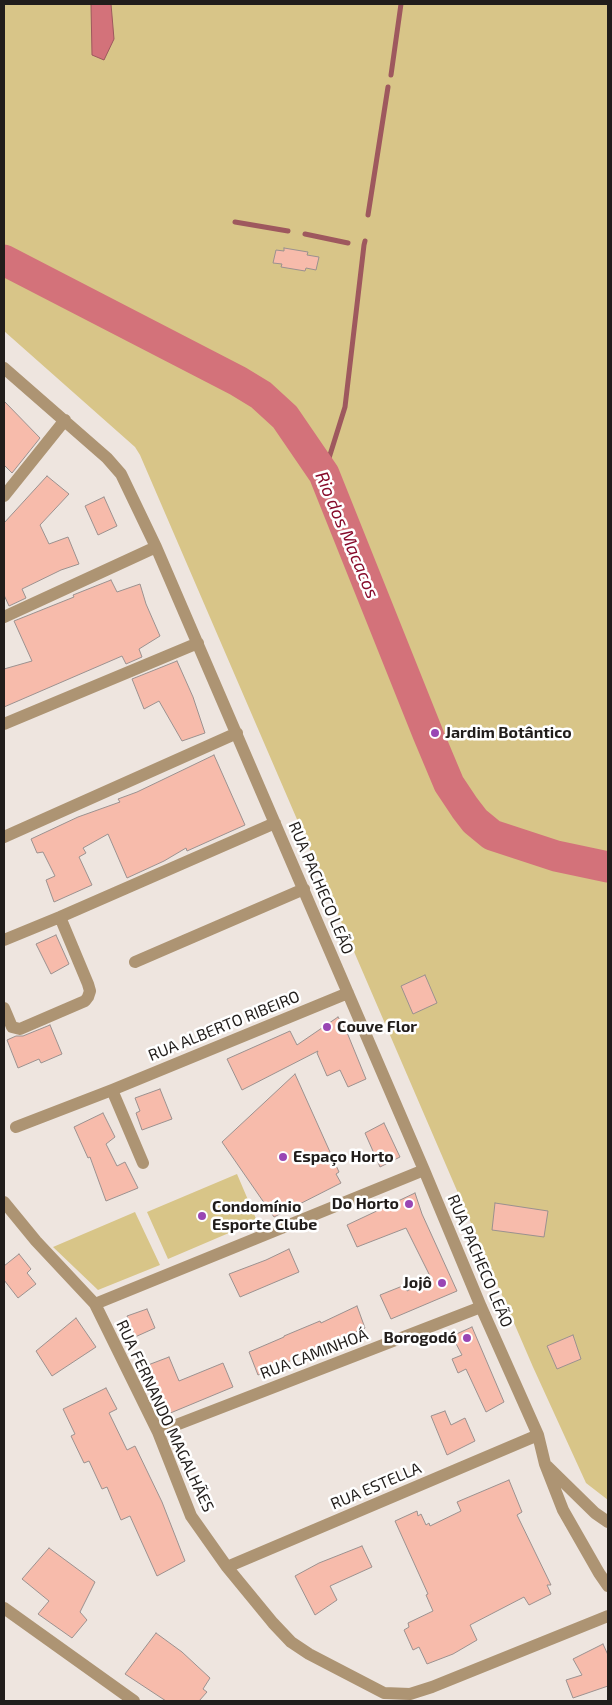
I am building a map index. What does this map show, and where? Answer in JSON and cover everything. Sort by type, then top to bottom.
[{"type":"street","name":"RUA PACHECO LEÃO","points":[[4,368],[115,465],[121,474],[156,547],[198,643],[481,1307],[538,1435],[545,1464],[563,1510],[608,1586]]},
{"type":"street","points":[[4,496],[65,420]]},
{"type":"street","points":[[4,617],[156,547]]},
{"type":"street","points":[[4,724],[198,643]]},
{"type":"street","points":[[4,837],[236,733]]},
{"type":"street","points":[[4,940],[275,823]]},
{"type":"street","points":[[135,962],[304,889]]},
{"type":"street","points":[[4,1008],[12,1027],[20,1029],[88,998],[90,991],[88,984],[60,917]]},
{"type":"street","name":"RUA ALBERTO RIBEIRO","points":[[16,1127],[112,1090],[348,993]]},
{"type":"street","points":[[112,1090],[143,1163]]},
{"type":"street","points":[[95,1304],[424,1170]]},
{"type":"street","name":"RUA FERNANDO MAGALHÃES","points":[[4,1202],[36,1241],[95,1304],[158,1432],[191,1516],[227,1567],[291,1642],[309,1654],[384,1693],[410,1694],[432,1688],[608,1616]]},
{"type":"street","name":"RUA CAMINHOÁ","points":[[158,1432],[481,1307]]},
{"type":"street","name":"RUA ESTELLA","points":[[227,1567],[538,1435]]},
{"type":"street","points":[[545,1464],[595,1513],[608,1522]]},
{"type":"street","points":[[4,1608],[134,1701]]},
{"type":"shaded area","name":"Jardim Botântico","points":[[4,4],[608,4],[608,1500],[586,1483],[533,1367],[140,455],[135,447],[4,331]]},
{"type":"shaded area","points":[[91,4],[111,4],[114,39],[104,60],[92,55]]},
{"type":"shaded area","name":"Condomínio Esporte Clube","points":[[237,1174],[257,1221],[168,1259],[147,1212]]},
{"type":"shaded area","points":[[135,1212],[160,1265],[98,1290],[53,1247]]},
{"type":"building","points":[[284,248],[308,252],[307,255],[319,257],[316,270],[306,268],[305,271],[281,267],[282,264],[273,263],[276,250],[284,251]]},
{"type":"building","points":[[4,401],[40,438],[12,473],[4,465]]},
{"type":"building","points":[[47,476],[69,494],[40,525],[49,544],[68,537],[79,564],[61,570],[22,589],[26,598],[9,606],[4,595],[4,523]]},
{"type":"building","points":[[104,497],[117,526],[98,535],[85,506]]},
{"type":"building","points":[[111,580],[117,592],[140,584],[146,604],[160,636],[139,649],[142,657],[126,664],[122,656],[4,707],[4,669],[32,661],[14,621]]},
{"type":"building","points":[[177,661],[193,697],[205,733],[182,741],[159,701],[144,709],[132,679]]},
{"type":"building","points":[[214,755],[245,825],[187,851],[186,848],[164,861],[127,878],[108,834],[83,848],[86,853],[79,857],[92,885],[54,902],[46,880],[55,876],[43,852],[37,853],[31,839],[78,817],[120,802],[118,799],[137,792]]},
{"type":"building","points":[[56,935],[69,964],[51,974],[36,944]]},
{"type":"building","points":[[425,975],[437,1003],[413,1014],[401,986]]},
{"type":"building","points":[[338,1017],[346,1030],[366,1079],[348,1087],[340,1070],[327,1076],[317,1053],[318,1051],[242,1090],[227,1059],[290,1031],[297,1045]]},
{"type":"building","points":[[50,1025],[62,1054],[41,1063],[39,1059],[18,1068],[7,1040]]},
{"type":"building","name":"Espaço Horto","points":[[295,1074],[339,1172],[336,1174],[341,1183],[274,1217],[222,1142]]},
{"type":"building","points":[[160,1089],[172,1119],[142,1130],[136,1113],[140,1111],[135,1098]]},
{"type":"building","points":[[103,1113],[115,1137],[106,1144],[117,1166],[125,1162],[138,1188],[106,1201],[90,1157],[88,1158],[74,1127]]},
{"type":"building","points":[[384,1123],[400,1157],[380,1167],[365,1133]]},
{"type":"building","points":[[415,1193],[422,1214],[457,1291],[391,1319],[380,1295],[405,1285],[407,1291],[431,1278],[406,1228],[357,1247],[347,1225]]},
{"type":"building","points":[[495,1203],[548,1211],[544,1237],[492,1230]]},
{"type":"building","points":[[289,1249],[299,1272],[240,1297],[229,1274]]},
{"type":"building","points":[[19,1254],[31,1269],[27,1273],[36,1284],[18,1298],[4,1280],[4,1266]]},
{"type":"building","points":[[357,1306],[365,1328],[258,1375],[249,1352],[320,1321],[321,1323]]},
{"type":"building","points":[[147,1309],[155,1328],[135,1337],[127,1316]]},
{"type":"building","points":[[76,1318],[96,1347],[52,1376],[36,1351]]},
{"type":"building","points":[[472,1327],[504,1402],[486,1412],[466,1369],[458,1373],[452,1359],[462,1355],[452,1336]]},
{"type":"building","points":[[573,1335],[581,1359],[557,1369],[547,1346]]},
{"type":"building","points":[[169,1357],[179,1381],[223,1363],[233,1387],[168,1414],[148,1365]]},
{"type":"building","points":[[106,1388],[117,1409],[109,1413],[127,1450],[135,1446],[162,1502],[185,1561],[157,1576],[130,1516],[121,1520],[107,1487],[102,1489],[89,1461],[84,1463],[71,1436],[75,1434],[63,1409]]},
{"type":"building","points":[[445,1411],[451,1425],[465,1418],[475,1441],[447,1455],[431,1416]]},
{"type":"building","points":[[509,1480],[522,1512],[517,1515],[551,1585],[547,1585],[551,1594],[529,1605],[524,1597],[470,1625],[477,1640],[453,1654],[427,1664],[419,1647],[413,1650],[404,1630],[409,1627],[408,1623],[433,1611],[426,1595],[428,1594],[395,1521],[417,1511],[418,1516],[421,1514],[426,1525],[429,1523],[430,1526],[461,1511],[457,1502]]},
{"type":"building","points":[[362,1546],[372,1567],[330,1586],[337,1600],[315,1615],[295,1576],[319,1563]]},
{"type":"building","points":[[49,1548],[95,1582],[80,1612],[87,1620],[72,1638],[38,1614],[49,1601],[22,1579]]},
{"type":"building","points":[[156,1633],[182,1652],[210,1678],[203,1689],[207,1692],[199,1701],[166,1701],[125,1674]]},
{"type":"building","points":[[603,1644],[608,1655],[608,1686],[573,1698],[566,1680],[582,1675],[573,1659]]},
{"type":"waterway","points":[[391,75],[401,4]]},
{"type":"waterway","points":[[368,215],[388,87]]},
{"type":"waterway","points":[[235,222],[288,231]]},
{"type":"waterway","points":[[305,234],[348,243]]},
{"type":"waterway","points":[[324,474],[345,407],[365,241]]},
{"type":"waterway","name":"Rio dos Macacos","points":[[4,260],[238,381],[261,395],[285,417],[324,474],[449,784],[465,808],[475,821],[492,835],[556,856],[608,867]]},
{"type":"place","name":"Jardim Botântico","points":[[435,733]]},
{"type":"place","name":"Couve Flor","points":[[327,1027]]},
{"type":"place","name":"Espaço Horto","points":[[283,1157]]},
{"type":"place","name":"Do Horto","points":[[409,1204]]},
{"type":"place","name":"Condomínio Esporte Clube","points":[[202,1216]]},
{"type":"place","name":"Jojô","points":[[442,1283]]},
{"type":"place","name":"Borogodó","points":[[467,1338]]}]
